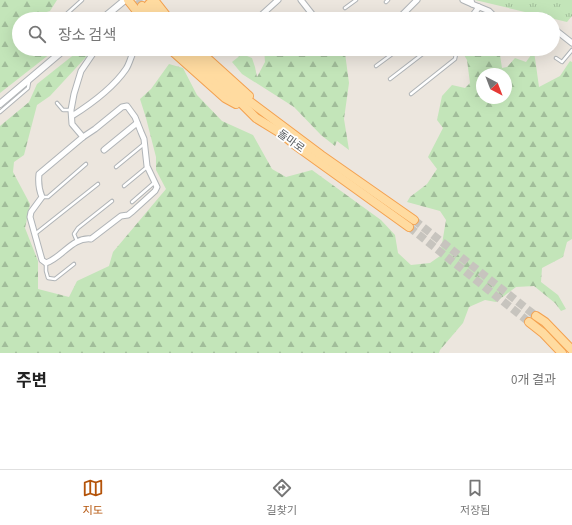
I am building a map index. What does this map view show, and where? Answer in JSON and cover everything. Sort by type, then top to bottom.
[{"type":"main road","points":[[128,0],[137,12]]},
{"type":"main road","points":[[148,3],[155,12]]},
{"type":"main road","points":[[148,3],[160,12]]},
{"type":"main road","name":"돌마로","points":[[193,56],[225,98],[282,134],[295,145],[412,224],[270,116],[234,81],[194,56]]},
{"type":"main road","points":[[536,316],[545,322],[572,350]]},
{"type":"main road","points":[[530,322],[562,353]]},
{"type":"street","points":[[113,12],[125,0]]},
{"type":"street","points":[[265,12],[278,0]]},
{"type":"street","points":[[301,0],[310,12]]},
{"type":"street","points":[[405,12],[417,0]]},
{"type":"street","points":[[463,0],[471,2],[490,12]]},
{"type":"street","points":[[475,12],[479,7]]},
{"type":"street","points":[[560,34],[572,44]]},
{"type":"street","points":[[0,104],[58,56]]},
{"type":"street","points":[[83,137],[72,124],[71,110],[81,71],[91,56]]},
{"type":"street","points":[[72,116],[111,85],[125,70],[132,56]]},
{"type":"street","points":[[127,106],[144,139],[147,166],[157,187],[155,191],[128,215],[121,216],[91,239],[84,238],[77,241],[55,259],[46,263],[42,260],[30,217],[31,212],[42,197],[39,191],[39,174],[83,137],[95,130],[122,107],[127,106]]},
{"type":"street","points":[[104,150],[137,123]]},
{"type":"lane","points":[[69,12],[82,0]]},
{"type":"lane","points":[[345,8],[356,0]]},
{"type":"lane","points":[[556,58],[562,62],[572,50]]},
{"type":"lane","points":[[376,66],[390,56]]},
{"type":"lane","points":[[390,78],[420,56]]},
{"type":"lane","points":[[411,94],[455,59],[456,56]]},
{"type":"lane","points":[[0,112],[28,88],[30,79]]},
{"type":"lane","points":[[57,103],[63,110],[71,110]]},
{"type":"lane","points":[[116,167],[144,144]]},
{"type":"lane","points":[[42,197],[48,197],[86,164]]},
{"type":"lane","points":[[124,186],[147,166]]},
{"type":"lane","points":[[132,202],[155,182]]},
{"type":"lane","points":[[34,234],[98,184]]},
{"type":"lane","points":[[77,241],[74,234],[78,228],[112,201]]},
{"type":"lane","points":[[46,263],[48,278],[55,280],[74,264]]},
{"type":"green space","points":[[0,0],[57,0],[50,11],[47,12],[12,12],[12,56],[47,56],[0,93]]},
{"type":"green space","points":[[475,0],[572,0],[572,16],[567,22],[560,20],[560,12],[525,12]]},
{"type":"green space","points":[[72,56],[87,56],[50,96],[37,105],[24,155],[14,162],[13,172],[30,204],[25,228],[38,261],[38,289],[69,297],[77,281],[109,266],[113,252],[166,189],[156,170],[156,157],[140,99],[151,89],[169,64],[183,68],[197,95],[222,121],[253,135],[272,169],[286,177],[312,170],[381,220],[395,235],[398,253],[411,265],[430,263],[440,256],[446,220],[440,211],[407,202],[410,197],[427,184],[437,169],[428,157],[443,128],[437,120],[442,96],[452,85],[465,88],[470,83],[467,60],[465,56],[500,56],[502,68],[507,67],[515,58],[526,62],[530,56],[535,56],[539,87],[560,76],[570,61],[572,62],[572,239],[567,242],[563,257],[542,268],[541,282],[558,295],[566,309],[561,311],[555,303],[534,286],[516,287],[496,302],[485,300],[469,307],[463,323],[439,353],[0,353],[0,126],[29,102],[37,84]]},
{"type":"green space","points":[[240,56],[252,58],[257,77],[265,62],[265,56],[345,56],[349,83],[344,119],[349,150],[337,141],[335,146],[321,135],[294,107],[242,74],[232,62]]},
{"type":"tunnel","points":[[137,0],[142,6]]},
{"type":"tunnel","points":[[414,220],[536,316]]},
{"type":"tunnel","points":[[409,227],[529,322]]}]
